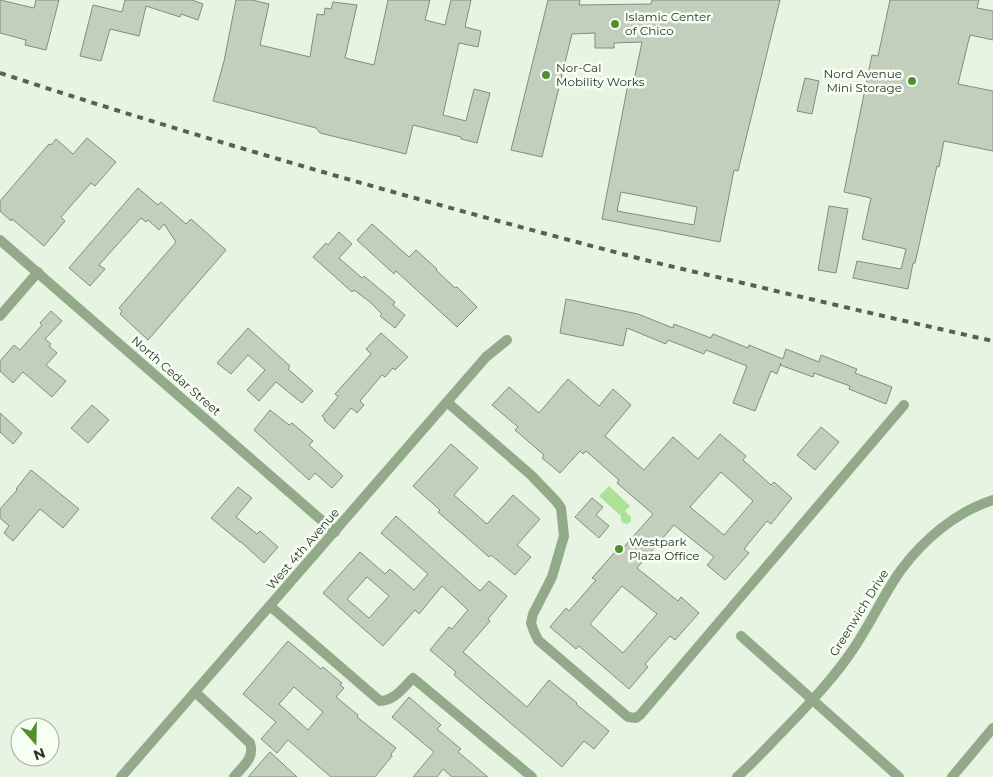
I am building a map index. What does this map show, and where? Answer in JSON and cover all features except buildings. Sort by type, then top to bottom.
[{"type":"street","name":"North Cedar Street","points":[[0,240],[335,532]]},
{"type":"street","points":[[0,316],[38,272]]},
{"type":"street","name":"West 4th Avenue","points":[[121,777],[486,357],[507,340]]},
{"type":"street","points":[[447,402],[531,475],[548,491],[561,508],[564,536],[552,577],[533,614],[531,623],[538,640],[628,717],[636,718],[904,405]]},
{"type":"street","name":"Greenwich Drive","points":[[737,777],[812,700],[848,657],[901,571],[927,540],[953,519],[993,500]]},
{"type":"street","points":[[270,606],[380,701],[387,701],[413,678],[532,777]]},
{"type":"street","points":[[741,636],[899,777]]},
{"type":"street","points":[[195,692],[250,743],[251,757],[234,777]]},
{"type":"street","points":[[952,777],[993,728]]},
{"type":"shaded area","points":[[609,486],[630,506],[625,511],[631,517],[631,521],[628,524],[623,523],[621,516],[599,496]]},
{"type":"railway","points":[[0,73],[235,146],[551,235],[667,265],[993,341]]},
{"type":"place","name":"Islamic Center of Chico","points":[[615,24]]},
{"type":"place","name":"Nor-Cal Mobility Works","points":[[546,75]]},
{"type":"place","name":"Nord Avenue Mini Storage","points":[[912,81]]},
{"type":"place","name":"Westpark Plaza Office","points":[[619,549]]}]
